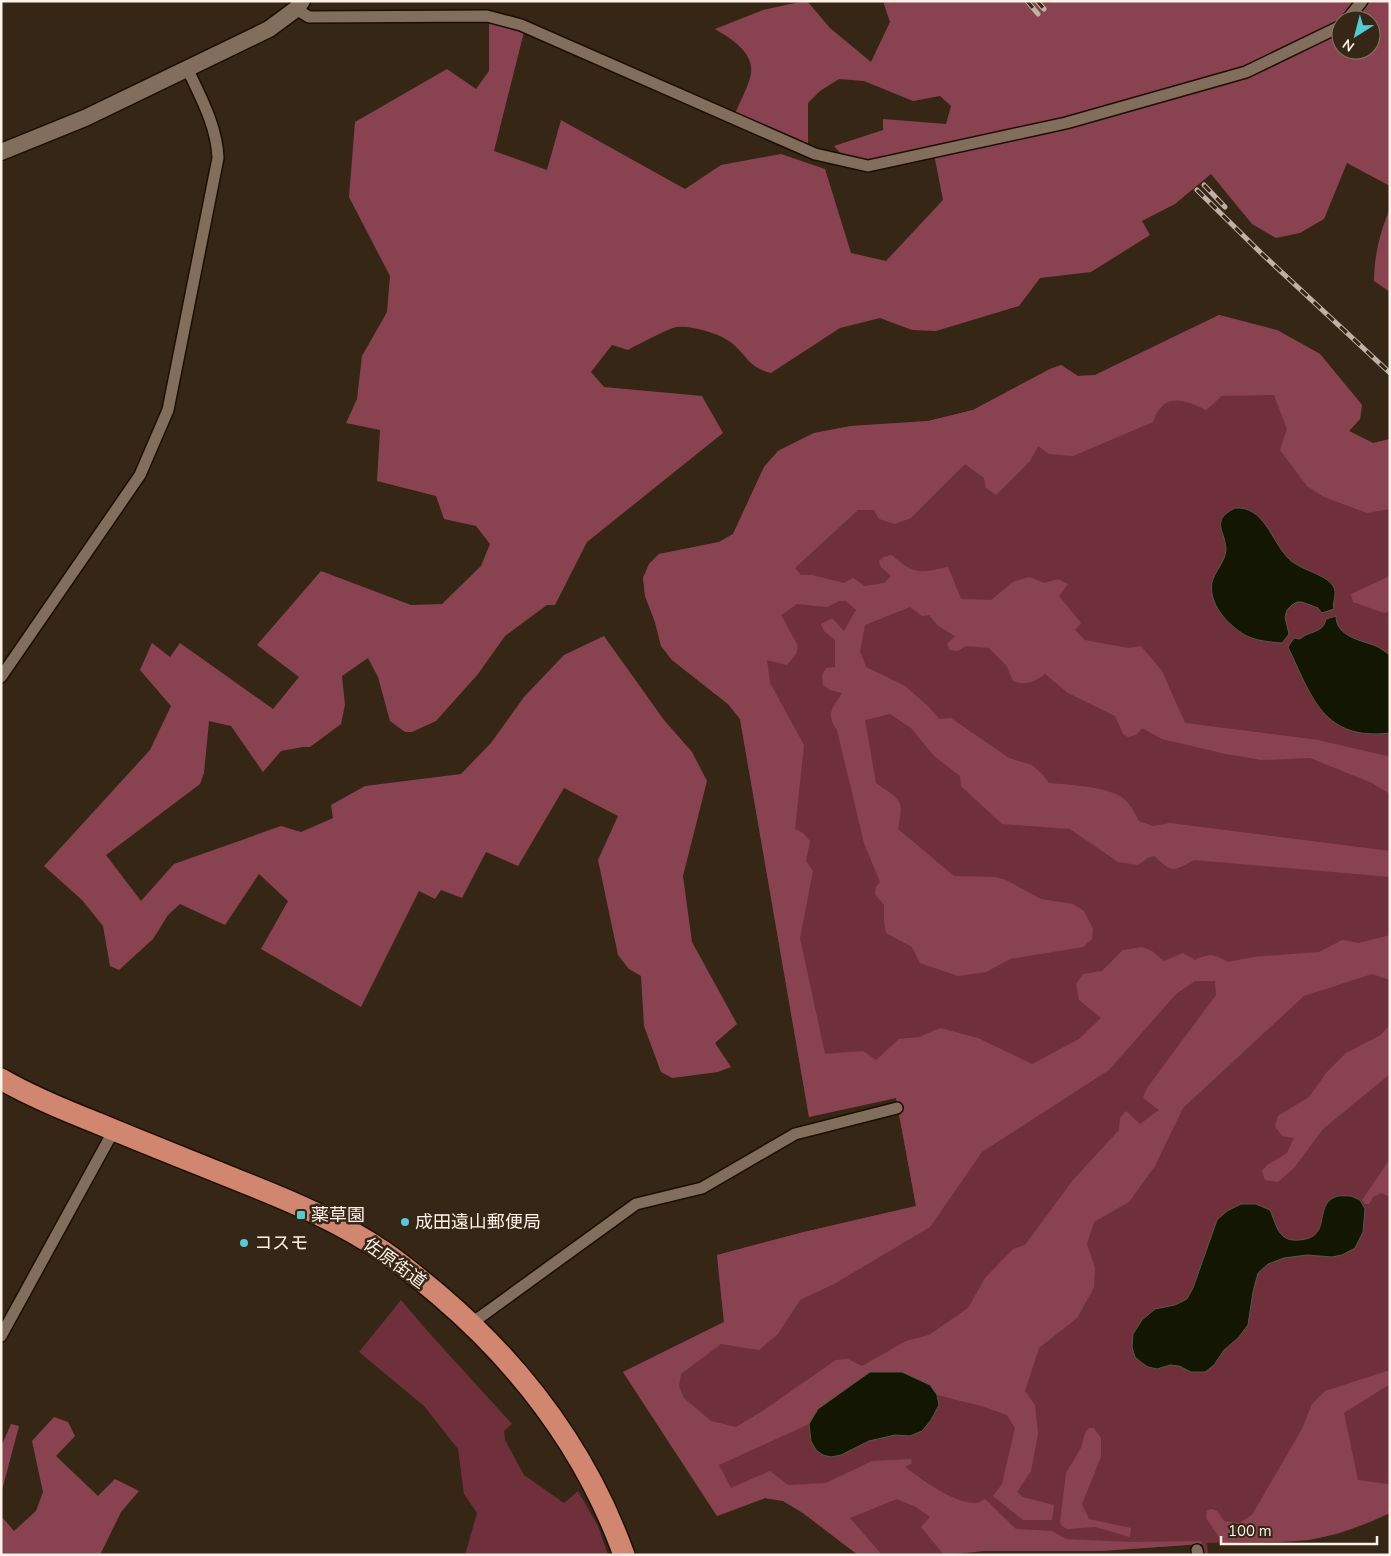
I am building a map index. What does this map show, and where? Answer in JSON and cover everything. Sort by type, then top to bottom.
[{"type":"highway","name":"佐原街道","points":[[1,1079],[44,1102],[288,1201],[349,1231],[384,1251],[472,1323],[552,1416],[585,1467],[624,1555]]},
{"type":"street","points":[[1,152],[85,118],[269,29],[299,5],[309,17],[487,16],[521,25],[815,154],[868,166],[1066,124],[1246,72],[1331,31]]},
{"type":"street","points":[[1,677],[140,475],[168,410],[218,158],[218,143],[212,124],[187,68]]},
{"type":"street","points":[[472,1323],[636,1204],[702,1188],[795,1134],[897,1108]]},
{"type":"street","points":[[1,1336],[114,1130]]},
{"type":"shaded area","points":[[807,1],[830,28],[871,62],[890,22],[883,1],[1390,1],[1390,186],[1347,163],[1324,219],[1300,233],[1276,238],[1252,224],[1211,174],[1175,204],[1142,221],[1150,235],[1091,272],[1040,278],[1019,306],[936,331],[912,330],[880,318],[840,328],[771,373],[757,367],[724,338],[696,328],[673,328],[628,350],[612,345],[591,372],[604,387],[702,396],[723,433],[587,542],[555,605],[547,605],[505,636],[478,674],[436,721],[412,732],[405,732],[390,721],[378,677],[368,658],[342,676],[345,705],[341,724],[310,747],[281,751],[263,772],[231,726],[209,721],[204,773],[200,784],[106,855],[141,901],[174,864],[281,826],[301,832],[333,818],[331,805],[365,786],[461,774],[491,743],[524,697],[564,655],[604,636],[664,720],[692,752],[707,781],[683,876],[692,942],[737,1024],[715,1043],[731,1067],[718,1072],[672,1078],[661,1072],[644,1026],[641,976],[629,969],[618,955],[598,860],[618,816],[564,788],[518,866],[486,852],[462,898],[441,890],[435,899],[419,891],[361,1007],[261,949],[288,901],[259,874],[225,925],[180,904],[168,915],[153,939],[119,970],[110,966],[103,926],[82,900],[44,866],[150,750],[171,706],[140,670],[152,643],[170,657],[180,643],[273,709],[299,677],[257,645],[321,571],[411,605],[442,604],[481,566],[490,544],[476,526],[444,519],[436,496],[377,481],[380,430],[346,423],[357,399],[362,356],[387,312],[390,276],[349,197],[355,122],[447,69],[476,89],[489,71],[489,23],[524,32],[494,151],[547,170],[561,120],[685,189],[721,165],[781,154],[825,169],[851,253],[886,261],[943,200],[933,149],[864,161],[843,156],[834,146],[883,130],[883,119],[946,124],[951,106],[940,96],[913,101],[864,81],[839,79],[820,91],[808,103],[808,144],[735,114],[749,82],[751,65],[740,46],[715,29],[763,10]]},
{"type":"shaded area","points":[[1390,209],[1390,292],[1374,281],[1378,244]]},
{"type":"shaded area","points":[[1219,315],[1277,330],[1320,354],[1362,405],[1360,419],[1349,431],[1373,443],[1390,439],[1390,1513],[1338,1534],[1308,1540],[1207,1543],[1208,1555],[1203,1555],[1202,1544],[1101,1551],[983,1551],[950,1555],[858,1555],[803,1513],[783,1501],[765,1498],[717,1516],[623,1372],[724,1322],[717,1255],[804,1232],[916,1206],[896,1098],[809,1117],[740,719],[728,704],[672,660],[661,646],[655,622],[645,596],[643,578],[649,564],[659,554],[719,542],[733,534],[764,467],[778,451],[814,433],[851,426],[928,421],[973,410],[1061,365],[1078,376],[1095,375]]},
{"type":"shaded area","points":[[1219,315],[1277,330],[1320,354],[1362,405],[1360,419],[1349,431],[1373,443],[1390,439],[1390,509],[1367,513],[1324,497],[1307,486],[1280,450],[1287,429],[1274,395],[1222,396],[1206,410],[1182,401],[1168,402],[1157,412],[1153,422],[1073,456],[1049,454],[1038,446],[1030,461],[996,495],[986,488],[984,478],[965,464],[911,518],[895,524],[879,519],[874,510],[858,510],[795,568],[801,575],[812,575],[844,583],[853,578],[865,586],[884,583],[891,576],[881,567],[879,561],[884,557],[892,555],[906,566],[918,571],[948,567],[961,599],[991,600],[1013,582],[1029,577],[1044,583],[1058,579],[1068,584],[1059,596],[1081,623],[1075,630],[1085,640],[1128,648],[1141,646],[1162,671],[1185,723],[1318,740],[1387,756],[1390,758],[1390,794],[1372,783],[1310,758],[1261,760],[1226,754],[1162,739],[1142,728],[1136,735],[1128,737],[1123,734],[1115,716],[1068,693],[1045,674],[1030,682],[1013,681],[1006,665],[989,648],[966,646],[958,651],[950,650],[947,644],[955,636],[937,625],[929,615],[922,616],[910,607],[865,625],[860,651],[866,667],[905,686],[929,707],[939,719],[951,718],[1009,758],[1032,765],[1049,783],[1085,786],[1120,796],[1131,807],[1139,821],[1153,826],[1170,823],[1390,851],[1390,877],[1194,860],[1173,869],[1154,856],[1138,865],[1118,862],[1070,829],[1002,824],[961,786],[960,776],[934,756],[911,728],[890,714],[865,720],[876,783],[899,801],[901,811],[898,829],[954,876],[995,877],[1006,880],[1041,899],[1073,904],[1084,911],[1093,929],[1092,939],[1083,947],[1010,959],[986,972],[958,976],[920,963],[912,947],[886,933],[884,905],[875,894],[876,887],[880,882],[864,843],[837,730],[831,719],[833,707],[842,693],[830,690],[823,685],[822,675],[826,668],[835,667],[835,640],[824,631],[821,624],[832,618],[844,631],[856,610],[846,601],[839,601],[827,607],[797,604],[781,615],[798,646],[796,654],[787,665],[767,660],[770,683],[804,745],[795,829],[803,833],[810,841],[806,861],[813,871],[800,938],[825,1054],[863,1051],[876,1060],[899,1039],[919,1037],[940,1028],[978,1038],[1032,1064],[1079,1039],[1101,1018],[1079,1000],[1076,984],[1083,974],[1102,971],[1123,950],[1142,947],[1152,951],[1164,961],[1183,953],[1195,960],[1212,955],[1228,962],[1253,957],[1319,952],[1342,940],[1359,943],[1390,935],[1390,980],[1372,974],[1304,996],[1183,1108],[1155,1166],[1129,1202],[1094,1222],[1087,1244],[1095,1268],[1094,1288],[1077,1318],[1039,1348],[1025,1391],[1035,1405],[1038,1434],[1031,1471],[1017,1492],[1023,1497],[1054,1505],[1052,1520],[1023,1520],[993,1496],[1002,1484],[1015,1428],[1007,1415],[981,1406],[937,1395],[930,1385],[835,1398],[818,1409],[809,1424],[719,1465],[731,1488],[770,1471],[788,1485],[826,1483],[872,1461],[911,1459],[912,1463],[905,1467],[929,1484],[965,1501],[975,1503],[985,1499],[1016,1529],[1052,1531],[1066,1539],[1129,1542],[1201,1541],[1202,1544],[1101,1551],[983,1551],[944,1555],[921,1527],[930,1517],[916,1507],[897,1499],[850,1518],[882,1555],[858,1555],[803,1513],[783,1501],[765,1498],[717,1516],[623,1372],[724,1322],[717,1255],[804,1232],[916,1206],[896,1098],[809,1117],[740,719],[728,704],[672,660],[661,646],[655,622],[645,596],[643,578],[649,564],[659,554],[719,542],[733,534],[764,467],[778,451],[814,433],[851,426],[928,421],[973,410],[1061,365],[1078,376],[1095,375]],"holes":[[[1195,981],[1215,981],[1216,995],[1147,1088],[1143,1098],[1159,1110],[1140,1124],[1126,1111],[1120,1118],[1119,1130],[1073,1180],[1025,1245],[1013,1249],[985,1278],[968,1308],[929,1335],[906,1341],[862,1366],[848,1359],[836,1360],[736,1427],[711,1421],[684,1398],[679,1386],[681,1374],[721,1344],[759,1350],[778,1334],[800,1300],[834,1284],[930,1227],[982,1152],[1109,1070],[1176,994]]]},
{"type":"shaded area","points":[[1235,508],[1253,512],[1260,518],[1288,558],[1299,566],[1325,578],[1333,586],[1335,594],[1334,609],[1322,613],[1318,608],[1297,602],[1287,610],[1285,617],[1289,634],[1282,643],[1258,640],[1245,635],[1226,620],[1213,598],[1212,582],[1224,559],[1226,550],[1221,522],[1227,513]]},
{"type":"shaded area","points":[[1390,576],[1390,611],[1384,613],[1353,602],[1351,594]]},
{"type":"shaded area","points":[[1336,616],[1340,629],[1350,637],[1378,647],[1390,655],[1390,733],[1367,734],[1349,730],[1323,712],[1313,698],[1288,647],[1294,638],[1300,639],[1319,630],[1326,619]]},
{"type":"shaded area","points":[[1390,1024],[1390,1074],[1323,1129],[1294,1168],[1278,1182],[1265,1180],[1262,1171],[1267,1165],[1287,1153],[1294,1138],[1282,1136],[1275,1126],[1278,1116],[1309,1097],[1327,1072],[1346,1053],[1381,1035]]},
{"type":"shaded area","points":[[1390,1159],[1390,1194],[1388,1196],[1381,1193],[1373,1197],[1369,1204],[1365,1204],[1362,1200]]},
{"type":"shaded area","points":[[1337,1196],[1351,1196],[1360,1200],[1365,1209],[1363,1232],[1355,1248],[1342,1255],[1332,1257],[1307,1255],[1284,1258],[1268,1264],[1258,1273],[1248,1325],[1238,1338],[1224,1350],[1214,1365],[1205,1372],[1191,1372],[1179,1366],[1170,1365],[1157,1369],[1148,1367],[1135,1357],[1132,1347],[1133,1334],[1142,1320],[1155,1309],[1175,1305],[1187,1299],[1193,1288],[1217,1220],[1227,1211],[1241,1204],[1256,1204],[1270,1210],[1282,1236],[1292,1240],[1299,1240],[1316,1234],[1320,1228],[1325,1207],[1329,1201]]},
{"type":"shaded area","points":[[401,1300],[512,1424],[504,1431],[505,1440],[524,1475],[564,1503],[578,1491],[598,1526],[608,1555],[465,1555],[477,1513],[464,1494],[458,1449],[424,1406],[359,1352]]},
{"type":"shaded area","points":[[1390,1370],[1390,1384],[1344,1413],[1358,1480],[1388,1484],[1390,1486],[1390,1513],[1350,1529],[1309,1540],[1223,1543],[1206,1518],[1207,1511],[1211,1509],[1217,1511],[1224,1521],[1239,1523],[1252,1515],[1302,1429],[1312,1404],[1325,1391]]},
{"type":"shaded area","points":[[870,1372],[902,1372],[930,1385],[937,1395],[939,1405],[931,1420],[922,1431],[910,1436],[895,1435],[869,1441],[841,1455],[831,1457],[823,1455],[816,1450],[811,1441],[809,1424],[818,1409]]},
{"type":"shaded area","points":[[54,1417],[68,1422],[75,1436],[56,1456],[98,1496],[115,1479],[139,1491],[121,1512],[100,1555],[1,1555],[1,1516],[14,1531],[36,1511],[43,1492],[32,1441]]},
{"type":"shaded area","points":[[11,1424],[19,1426],[1,1494],[1,1447]]},
{"type":"shaded area","points":[[1089,1428],[1094,1428],[1101,1438],[1101,1457],[1082,1504],[1089,1519],[1131,1528],[1130,1537],[1095,1527],[1067,1529],[1060,1522],[1066,1473],[1081,1448],[1085,1433]]},
{"type":"railway","points":[[1027,1],[1038,14]]},
{"type":"railway","points":[[1037,1],[1044,9]]},
{"type":"railway","points":[[1204,185],[1225,207]]},
{"type":"railway","points":[[1197,190],[1260,252],[1390,373]]},
{"type":"place","name":"薬草園","points":[[301,1215]]},
{"type":"place","name":"成田遠山郵便局","points":[[405,1222]]},
{"type":"place","name":"コスモ","points":[[244,1243]]}]
